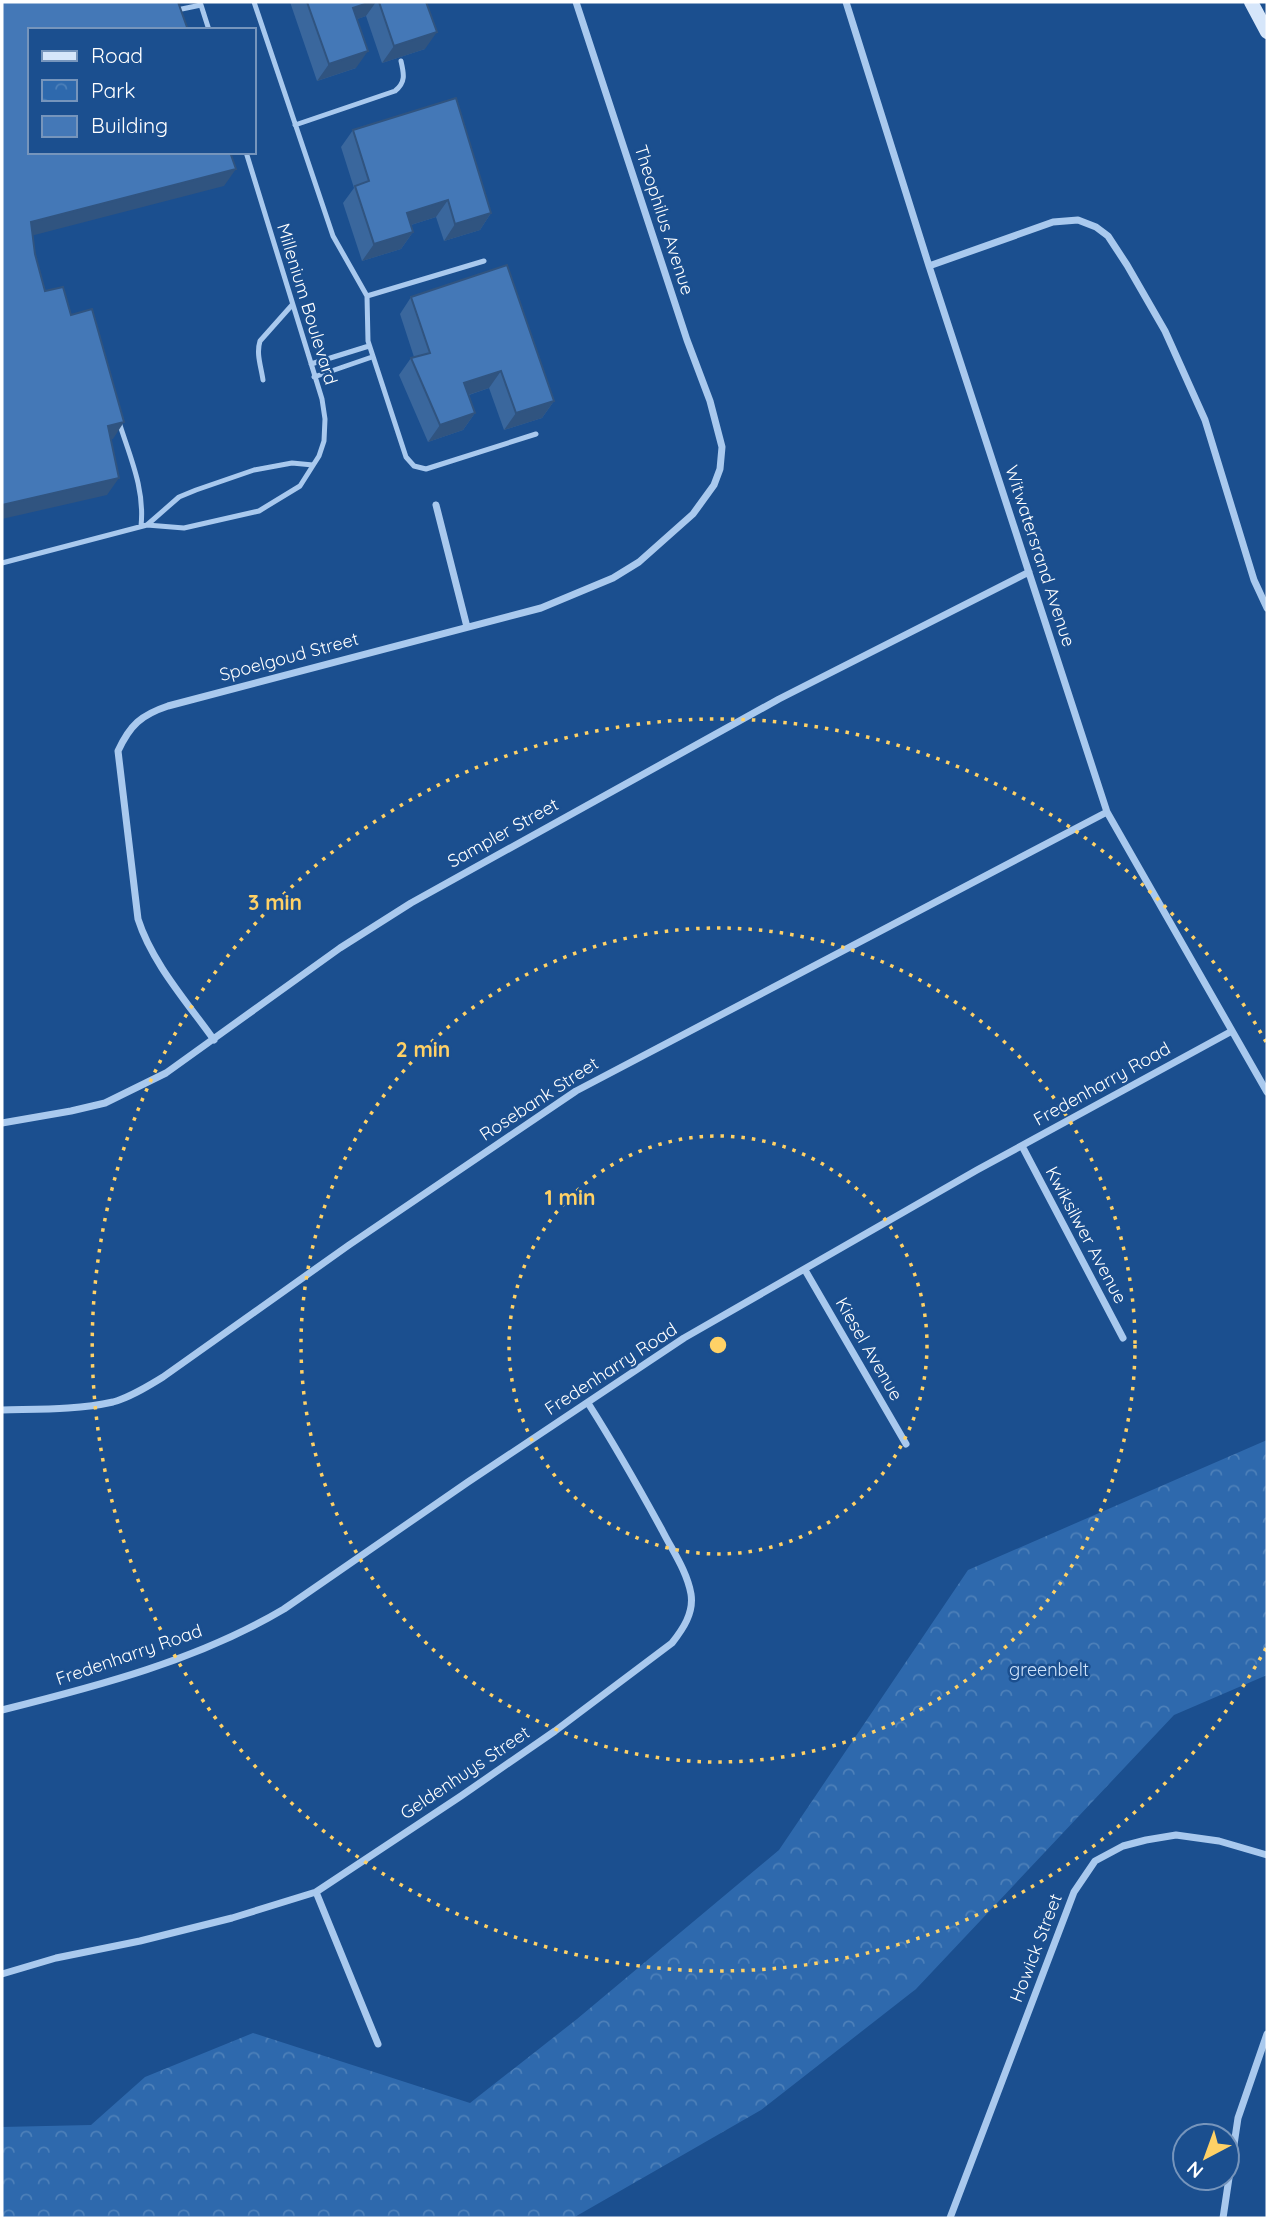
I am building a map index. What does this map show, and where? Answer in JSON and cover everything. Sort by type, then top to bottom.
[{"type":"main road","points":[[1251,2],[1267,32]]},
{"type":"street","name":"Theophilus Avenue","points":[[576,2],[687,340],[710,401],[722,447]]},
{"type":"street","name":"Witwatersrand Avenue","points":[[846,2],[1107,812],[1267,1092]]},
{"type":"street","points":[[929,266],[1053,222],[1078,220],[1096,227],[1108,236],[1164,331],[1205,420],[1254,580],[1267,608]]},
{"type":"street","name":"Spoelgoud Street","points":[[214,1040],[153,954],[138,919],[118,751],[126,734],[136,722],[152,711],[168,706],[541,608],[613,578],[639,562],[693,514],[714,485],[720,469],[722,447]]},
{"type":"street","points":[[436,505],[467,627]]},
{"type":"street","name":"Sampler Street","points":[[2,1123],[105,1103],[166,1073],[340,948],[411,902],[779,699],[1029,572]]},
{"type":"street","name":"Rosebank Street","points":[[2,1410],[68,1408],[115,1401],[137,1392],[163,1377],[576,1091],[1107,812]]},
{"type":"street","name":"Fredenharry Road","points":[[2,1710],[91,1688],[177,1659],[254,1626],[284,1609],[684,1338],[1022,1146],[1232,1031]]},
{"type":"street","name":"Kwiksilwer Avenue","points":[[1022,1146],[1123,1338]]},
{"type":"street","name":"Kiesel Avenue","points":[[806,1270],[906,1444]]},
{"type":"street","name":"Geldenhuys Street","points":[[2,1975],[56,1958],[233,1918],[316,1892],[555,1731],[672,1643],[683,1629],[690,1612],[691,1595],[683,1570],[628,1467],[588,1403]]},
{"type":"street","name":"Howick Street","points":[[950,2218],[1074,1892],[1095,1861],[1123,1846],[1176,1835],[1219,1841],[1267,1855]]},
{"type":"street","points":[[316,1892],[378,2044]]},
{"type":"street","points":[[1223,2218],[1238,2118],[1267,2035]]},
{"type":"lane","points":[[254,2],[332,236],[367,296],[369,346],[403,452],[414,466],[426,469],[536,434]]},
{"type":"lane","points":[[165,13],[201,3],[208,28]]},
{"type":"lane","points":[[295,125],[395,91],[404,81],[401,61]]},
{"type":"lane","name":"Millenium Boulevard","points":[[247,154],[322,399],[324,441],[313,465]]},
{"type":"lane","points":[[367,296],[484,261]]},
{"type":"lane","points":[[263,380],[258,358],[260,341],[292,305]]},
{"type":"lane","points":[[311,364],[369,346]]},
{"type":"lane","points":[[314,377],[372,357]]},
{"type":"lane","points":[[117,415],[140,486],[144,525]]},
{"type":"lane","points":[[2,563],[144,525],[184,528],[259,511],[300,486],[313,465],[292,463],[254,470],[196,490],[178,497],[144,525]]},
{"type":"green space","name":"greenbelt","points":[[1267,1440],[1267,1675],[1174,1715],[916,1989],[761,2110],[573,2218],[2,2218],[2,2127],[91,2125],[145,2077],[253,2033],[470,2103],[577,2019],[779,1850],[968,1570]]},
{"type":"building","points":[[2,2],[178,2],[187,28],[28,28],[28,154],[231,154],[236,169],[31,222],[35,254],[45,291],[63,287],[71,315],[92,309],[124,422],[108,426],[119,478],[2,505]]},
{"type":"building","points":[[307,2],[371,2],[353,8],[368,51],[329,64]]},
{"type":"building","points":[[379,2],[426,2],[437,32],[394,46]]},
{"type":"building","points":[[456,98],[491,213],[455,224],[448,200],[407,213],[413,232],[374,244],[355,186],[369,181],[353,130]]},
{"type":"building","points":[[507,265],[554,401],[516,413],[501,371],[464,383],[475,413],[440,425],[411,358],[430,353],[411,297]]}]
